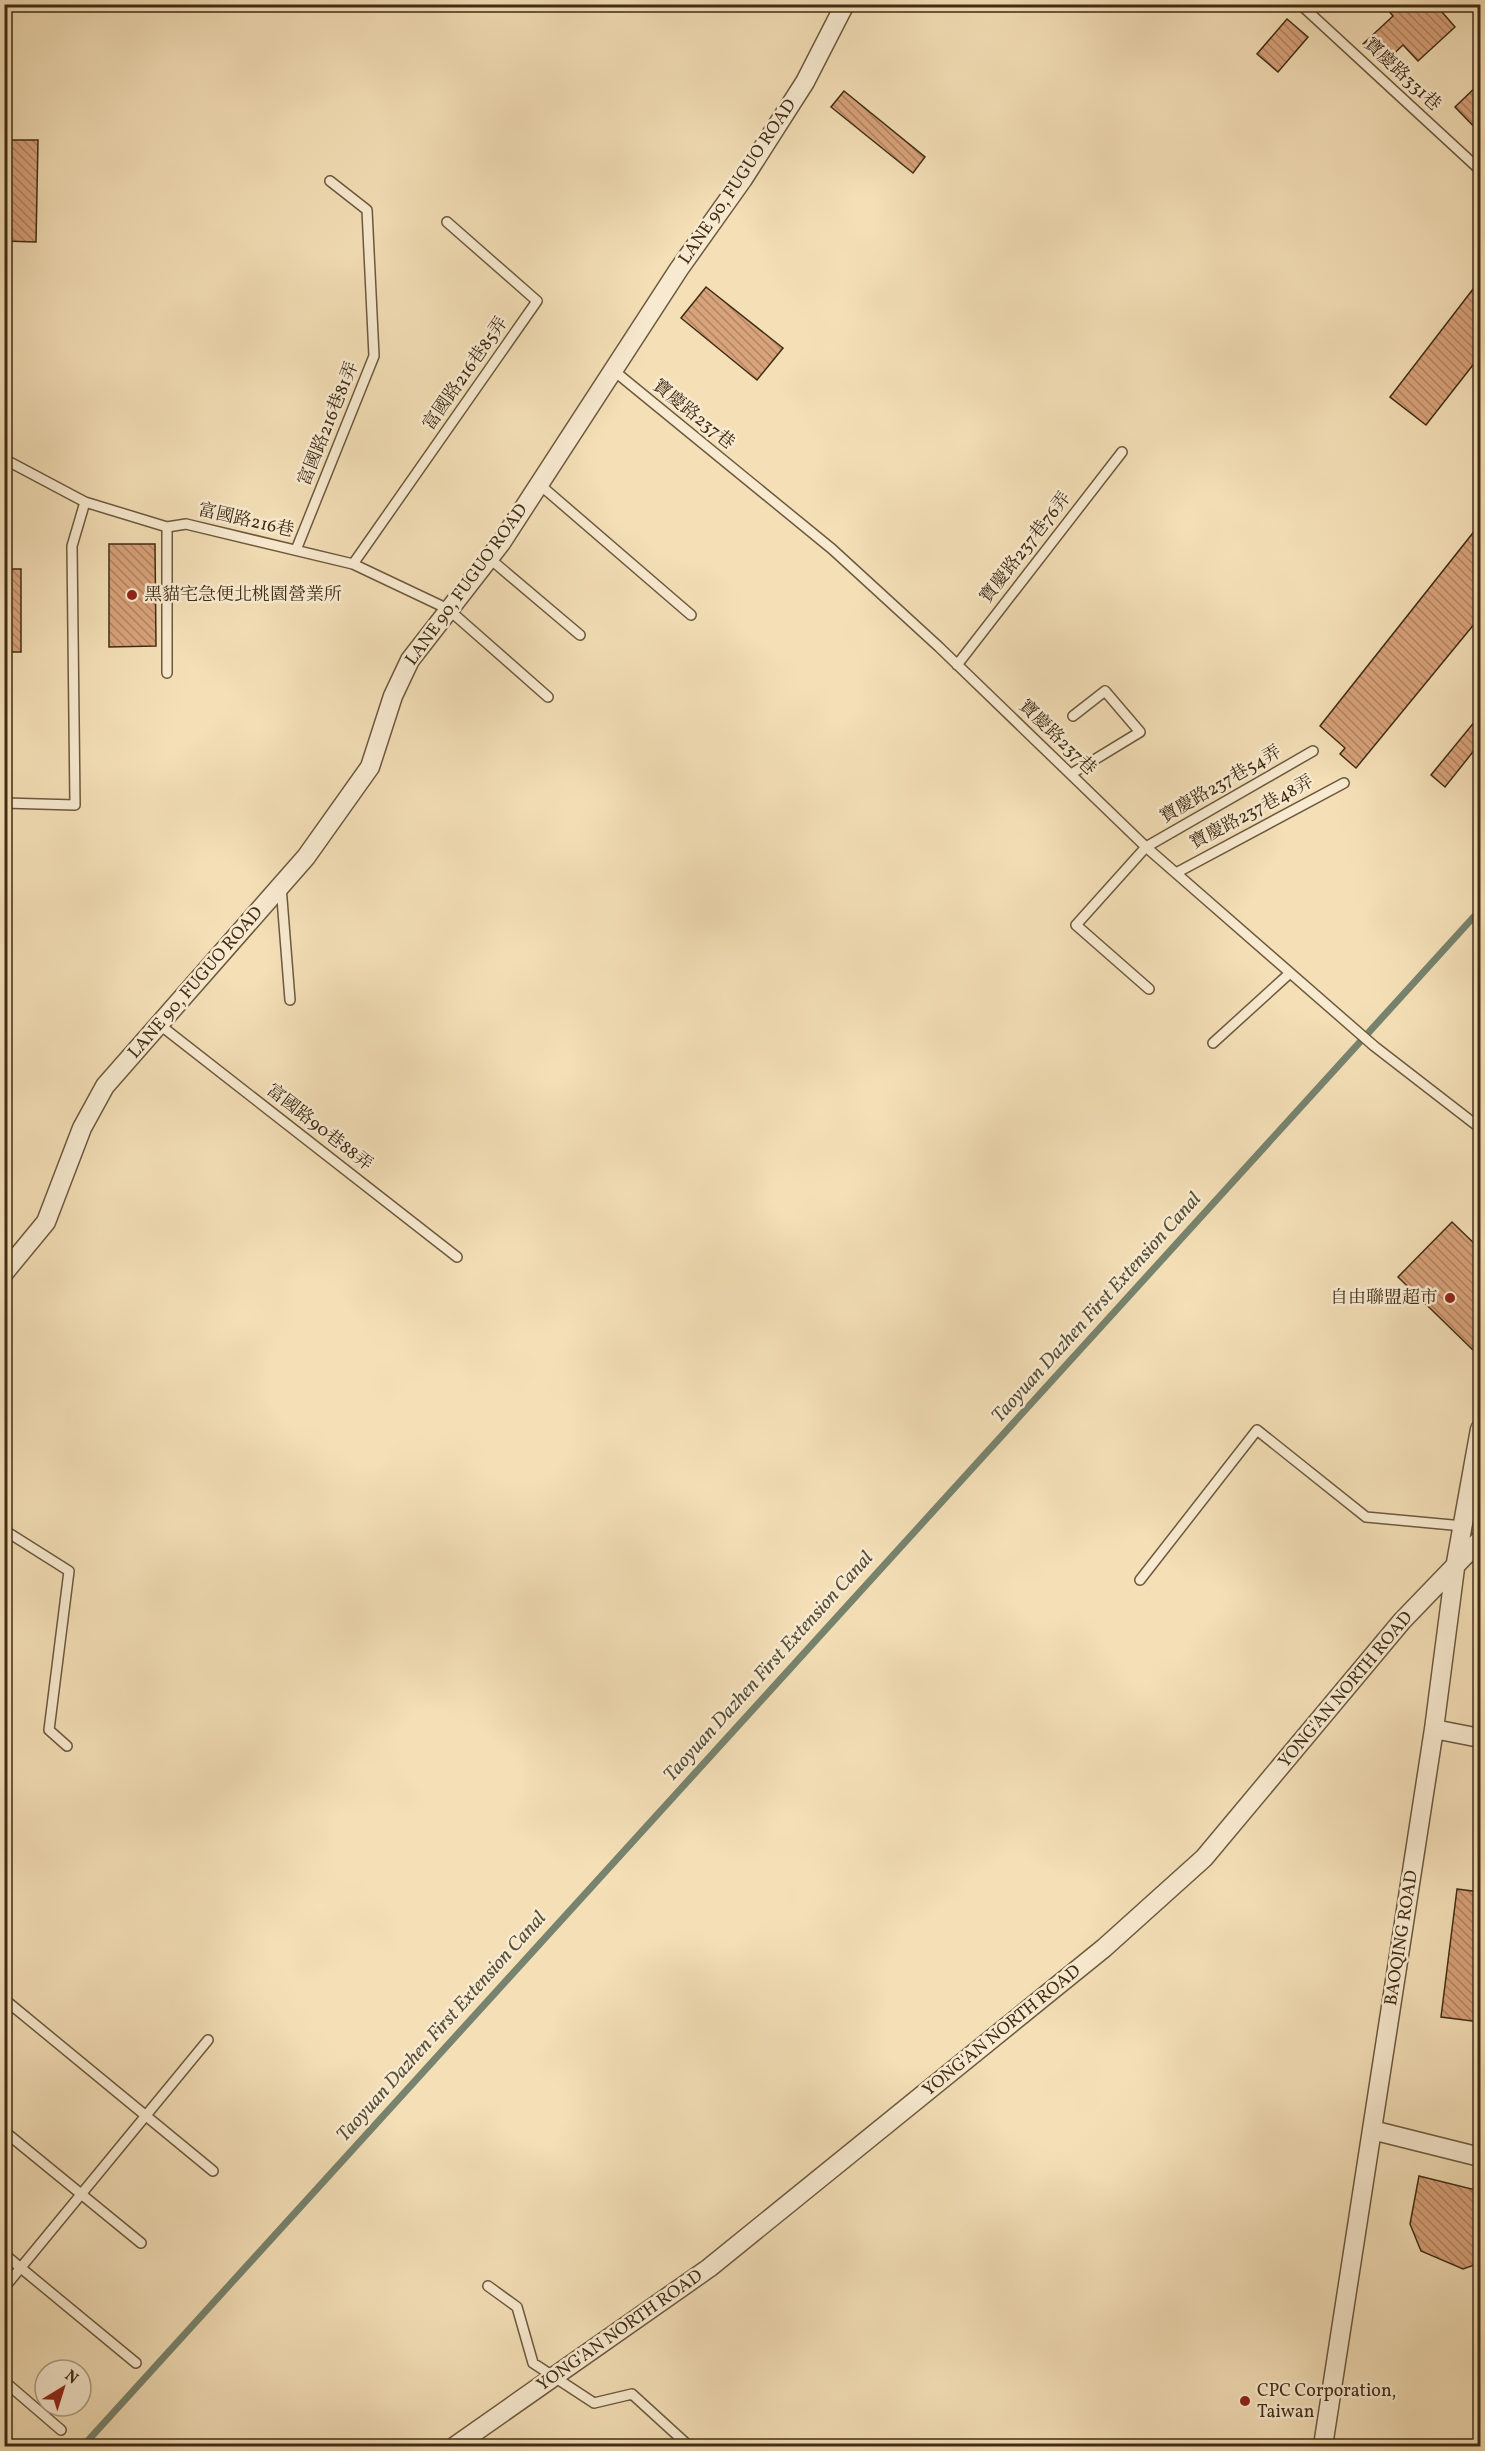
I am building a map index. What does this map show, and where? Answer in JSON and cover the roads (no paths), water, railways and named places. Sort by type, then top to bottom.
[{"type":"street","name":"LANE 90, FUGUO ROAD","points":[[4,1273],[46,1222],[82,1128],[105,1086],[306,857],[370,767],[393,696],[410,660],[489,558],[762,150],[805,82],[845,4]]},
{"type":"street","name":"BAOQING ROAD","points":[[1323,2446],[1434,1729],[1455,1568],[1480,1429]]},
{"type":"street","name":"YONG'AN NORTH ROAD","points":[[454,2446],[709,2268],[1104,1948],[1204,1858],[1402,1621],[1480,1540]]},
{"type":"street","points":[[1434,1729],[1480,1738]]},
{"type":"street","points":[[1372,2130],[1480,2157]]},
{"type":"lane","name":"寶慶路331巷","points":[[1300,4],[1480,170]]},
{"type":"lane","name":"富國路216巷81弄","points":[[296,550],[374,356],[368,210],[330,181]]},
{"type":"lane","name":"富國路216巷85弄","points":[[353,564],[537,301],[447,222]]},
{"type":"lane","name":"寶慶路237巷","points":[[613,370],[832,549],[957,665],[1146,847],[1374,1046],[1480,1128]]},
{"type":"lane","name":"寶慶路237巷76弄","points":[[957,665],[1122,452]]},
{"type":"lane","name":"富國路216巷","points":[[4,459],[85,502],[167,527],[186,524],[353,564],[448,609],[548,697]]},
{"type":"lane","points":[[539,484],[691,615]]},
{"type":"lane","points":[[4,804],[75,805],[72,546],[85,502]]},
{"type":"lane","points":[[167,527],[167,673]]},
{"type":"lane","points":[[489,558],[580,635]]},
{"type":"lane","points":[[1071,774],[1140,732],[1105,690],[1073,716]]},
{"type":"lane","name":"寶慶路237巷54弄","points":[[1149,989],[1076,925],[1146,847],[1313,751]]},
{"type":"lane","name":"寶慶路237巷48弄","points":[[1176,873],[1344,783]]},
{"type":"lane","points":[[281,886],[290,1000]]},
{"type":"lane","points":[[1213,1043],[1290,973]]},
{"type":"lane","name":"富國路90巷88弄","points":[[160,1025],[457,1257]]},
{"type":"lane","points":[[1140,1580],[1257,1430],[1366,1517],[1463,1526]]},
{"type":"lane","points":[[4,1530],[69,1571],[50,1730],[67,1746]]},
{"type":"lane","points":[[4,1999],[213,2170]]},
{"type":"lane","points":[[4,2288],[208,2040]]},
{"type":"lane","points":[[4,2131],[141,2243]]},
{"type":"lane","points":[[4,2254],[136,2363]]},
{"type":"lane","points":[[488,2286],[517,2307],[532,2362],[594,2403],[632,2394],[690,2446]]},
{"type":"lane","points":[[4,2381],[61,2430]]},
{"type":"waterway","name":"Taoyuan Dazhen First Extension Canal","points":[[83,2446],[1480,910]]},
{"type":"place","name":"黑貓宅急便北桃園營業所","points":[[132,595]]},
{"type":"place","name":"自由聯盟超市","points":[[1450,1298]]},
{"type":"place","name":"CPC Corporation, Taiwan","points":[[1245,2401]]}]
